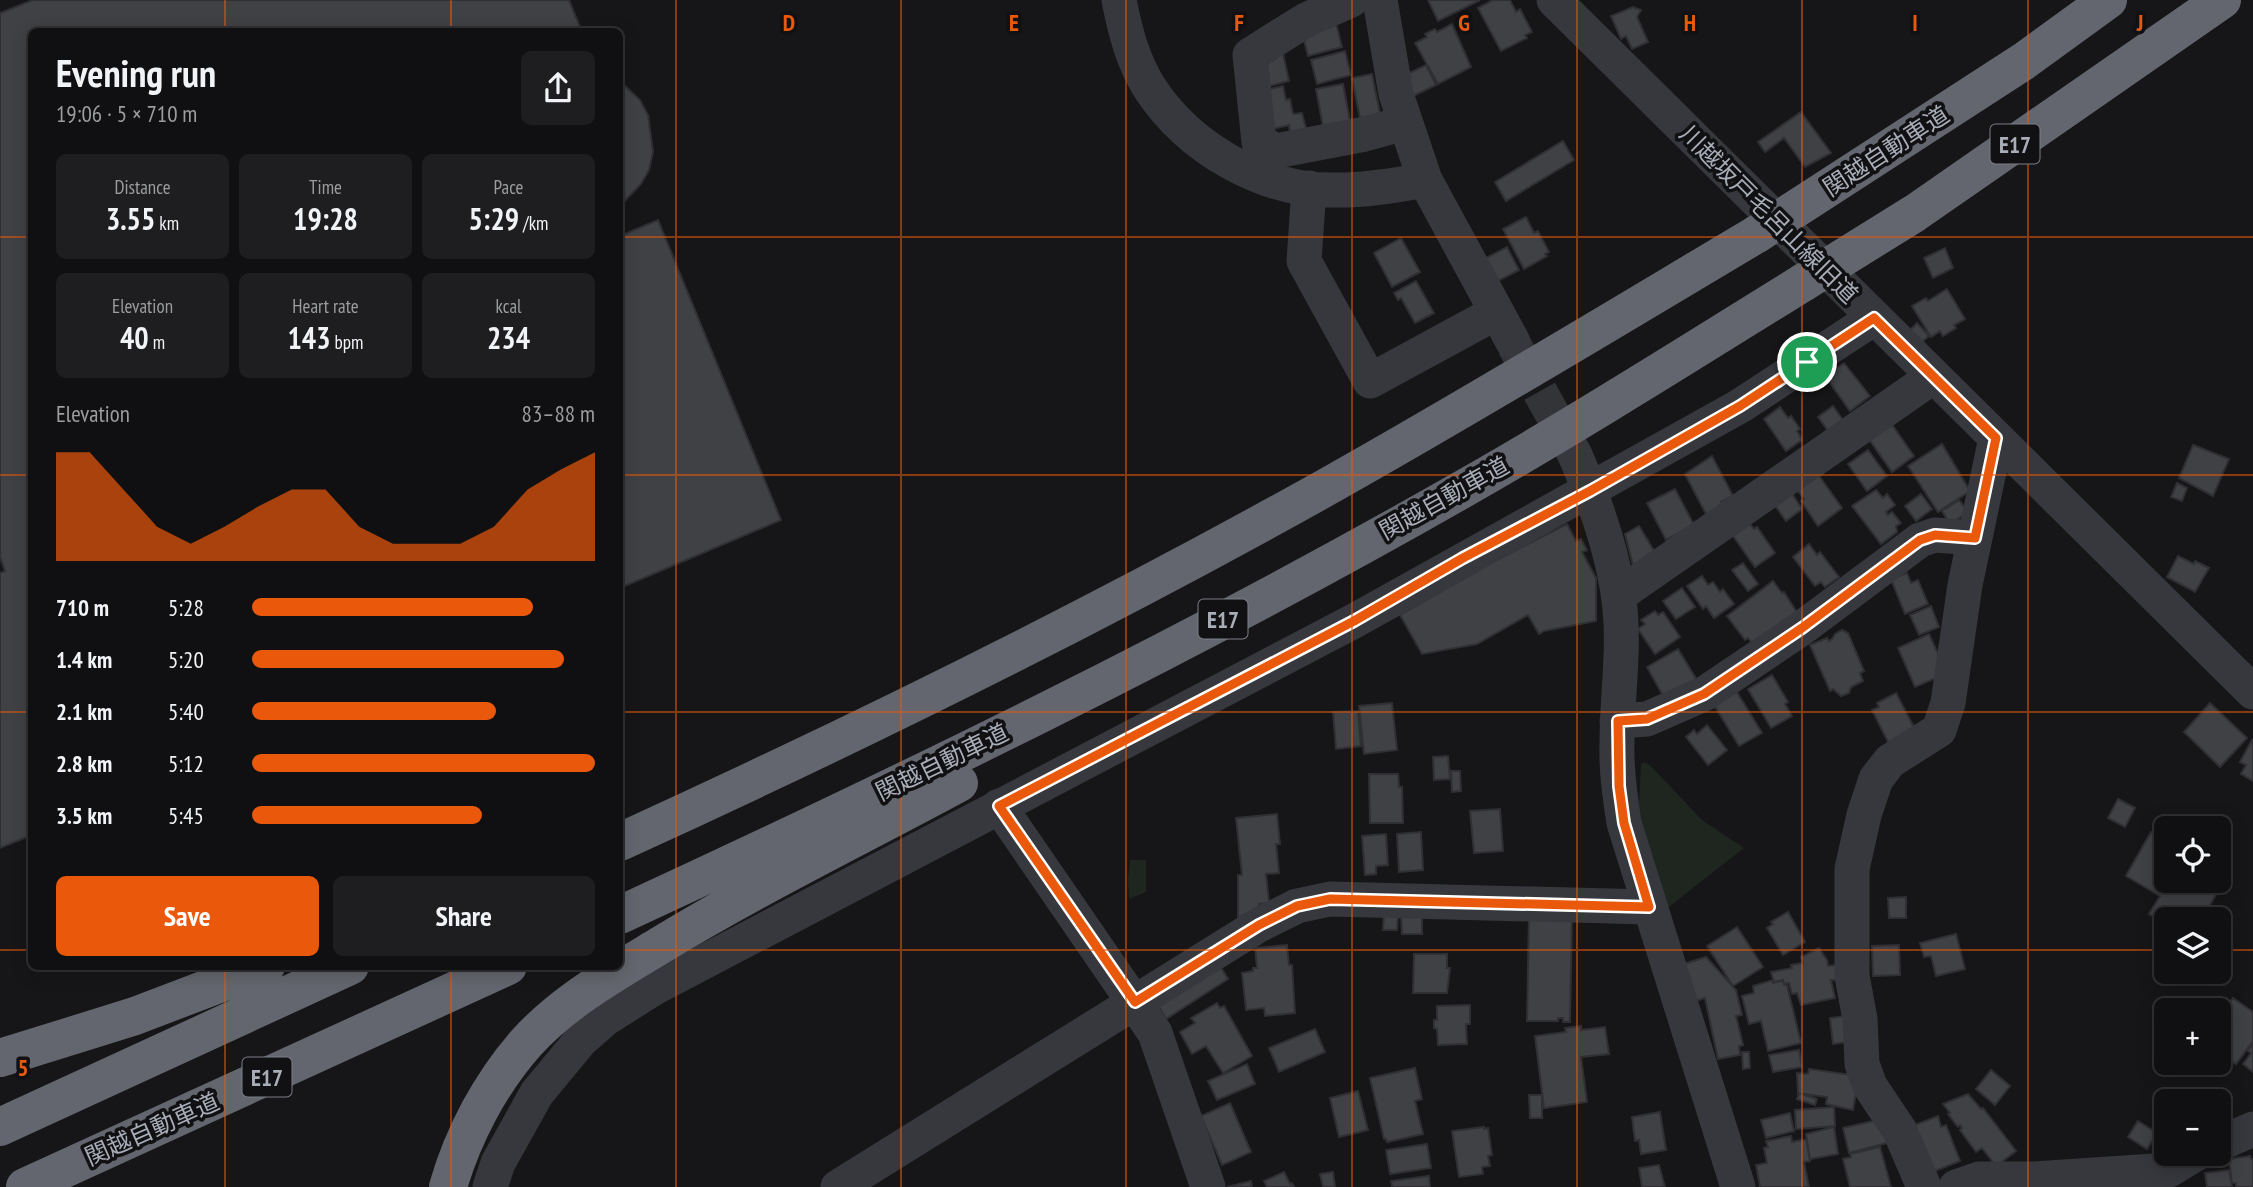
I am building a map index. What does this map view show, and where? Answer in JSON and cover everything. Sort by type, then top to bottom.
[{"type":"highway","name":"関越自動車道","points":[[626,839],[969,675],[1187,563],[1494,392],[1757,234],[2024,61],[2108,0]]},
{"type":"highway","name":"関越自動車道","points":[[623,914],[919,775],[1191,636],[1462,489],[1633,388],[1915,214],[2222,0]]},
{"type":"highway","points":[[623,968],[710,915],[1024,747],[1147,674],[1191,636]]},
{"type":"highway","points":[[0,1058],[135,1016],[256,970]]},
{"type":"highway","points":[[0,1127],[340,970]]},
{"type":"highway","name":"関越自動車道","points":[[25,1187],[500,970]]},
{"type":"highway","points":[[448,1187],[457,1156],[477,1115],[498,1080],[527,1042],[566,1007],[619,970]]},
{"type":"street","points":[[1119,0],[1126,39],[1150,90],[1182,127],[1216,155],[1241,169],[1328,191],[1377,189],[1425,180]]},
{"type":"street","points":[[1351,0],[1306,20],[1250,55],[1259,142],[1276,151],[1365,134],[1405,123]]},
{"type":"street","points":[[1380,0],[1396,94],[1425,180],[1513,342]]},
{"type":"street","name":"川越坂戸毛呂山線旧道","points":[[1554,0],[2253,692]]},
{"type":"street","points":[[1309,188],[1304,261],[1370,381],[1496,312]]},
{"type":"street","points":[[489,1187],[498,1163],[537,1093],[581,1040],[654,988],[1354,621],[1740,406],[1874,318]]},
{"type":"street","points":[[1619,595],[1934,376]]},
{"type":"street","points":[[1924,1187],[1900,1131],[1870,1086],[1862,1064],[1860,1019],[1852,975],[1852,869],[1864,815],[1876,779],[1890,761],[1939,730],[1948,703],[1965,585],[1996,438]]},
{"type":"street","points":[[1575,455],[1609,547],[1619,595],[1619,786],[1624,823],[1738,1187]]},
{"type":"street","points":[[1618,721],[1647,719],[1704,694],[1802,628],[1920,540],[1935,535],[1975,538]]},
{"type":"street","points":[[999,806],[1155,1033],[1208,1187]]},
{"type":"street","points":[[838,1187],[1259,925],[1297,906],[1330,899],[1649,907]]},
{"type":"street","points":[[2231,1139],[2253,1129]]},
{"type":"street","points":[[1956,1187],[1979,1179],[2034,1179],[2168,1171]]},
{"type":"shaded area","points":[[1643,762],[1650,765],[1702,820],[1744,848],[1665,910],[1638,819]]},
{"type":"shaded area","points":[[1130,860],[1146,860],[1146,892],[1129,899],[1128,879]]},
{"type":"building","points":[[33,0],[569,0],[580,28],[28,28],[28,837],[0,848],[0,573],[5,571],[0,557],[0,13]]},
{"type":"building","points":[[1428,0],[1480,0],[1438,21]]},
{"type":"building","points":[[1493,0],[1510,0],[1516,12],[1520,9],[1532,32],[1525,35],[1527,38],[1501,51],[1478,8]]},
{"type":"building","points":[[1633,7],[1641,10],[1637,17],[1648,42],[1632,49],[1626,36],[1621,39],[1611,16]]},
{"type":"building","points":[[1336,23],[1342,47],[1308,56],[1303,36]]},
{"type":"building","points":[[1452,24],[1471,67],[1438,84],[1415,43],[1427,37],[1425,34],[1435,29],[1437,32]]},
{"type":"building","points":[[1282,49],[1289,81],[1265,87],[1266,52]]},
{"type":"building","points":[[1345,51],[1351,75],[1317,84],[1311,60]]},
{"type":"building","points":[[1426,65],[1436,85],[1413,96],[1407,74]]},
{"type":"building","points":[[1372,74],[1380,114],[1360,118],[1352,78]]},
{"type":"building","points":[[623,84],[640,100],[648,115],[653,152],[649,170],[641,184],[623,203]]},
{"type":"building","points":[[1343,84],[1350,121],[1323,127],[1316,89]]},
{"type":"building","points":[[1283,86],[1286,100],[1290,99],[1293,114],[1302,113],[1307,132],[1290,132],[1289,125],[1269,130],[1261,91]]},
{"type":"building","points":[[1801,112],[1831,153],[1805,167],[1784,138],[1765,152],[1758,142]]},
{"type":"building","points":[[1563,141],[1574,160],[1506,201],[1495,182]]},
{"type":"building","points":[[1526,217],[1534,233],[1538,231],[1549,252],[1545,254],[1547,256],[1524,269],[1503,229]]},
{"type":"building","points":[[658,220],[781,520],[623,587],[623,235]]},
{"type":"building","points":[[1401,238],[1420,272],[1392,287],[1374,253]]},
{"type":"building","points":[[1507,247],[1519,270],[1498,281],[1486,258]]},
{"type":"building","points":[[1945,248],[1953,268],[1933,278],[1924,258]]},
{"type":"building","points":[[1416,281],[1434,313],[1415,323],[1401,298],[1398,300],[1394,293]]},
{"type":"building","points":[[1947,289],[1965,319],[1943,336],[1940,331],[1931,337],[1912,306],[1926,298],[1928,301]]},
{"type":"building","points":[[1917,323],[1929,336],[1922,342],[1910,330]]},
{"type":"building","points":[[1844,363],[1870,396],[1850,411],[1825,376]]},
{"type":"building","points":[[1833,406],[1843,420],[1828,431],[1818,417]]},
{"type":"building","points":[[1780,407],[1800,429],[1797,431],[1802,440],[1786,451],[1764,419]]},
{"type":"building","points":[[1888,419],[1914,456],[1892,472],[1866,435]]},
{"type":"building","points":[[1942,444],[1970,491],[1938,512],[1908,466]]},
{"type":"building","points":[[2193,445],[2229,459],[2213,496],[2179,478]]},
{"type":"building","points":[[1868,450],[1887,476],[1867,491],[1848,464]]},
{"type":"building","points":[[1712,456],[1733,496],[1706,514],[1685,474]]},
{"type":"building","points":[[1815,470],[1842,508],[1818,526],[1801,501],[1804,499],[1796,488]]},
{"type":"building","points":[[2177,483],[2187,488],[2182,501],[2171,497]]},
{"type":"building","points":[[1675,489],[1694,525],[1666,540],[1647,503]]},
{"type":"building","points":[[1876,490],[1883,498],[1887,494],[1895,505],[1886,512],[1888,515],[1892,512],[1901,523],[1896,526],[1897,532],[1881,544],[1852,506]]},
{"type":"building","points":[[1791,492],[1802,509],[1786,521],[1774,504]]},
{"type":"building","points":[[1921,494],[1932,509],[1916,521],[1905,506]]},
{"type":"building","points":[[1959,500],[1968,512],[1950,524],[1942,511]]},
{"type":"building","points":[[1567,524],[1576,541],[1581,539],[1587,550],[1582,552],[1596,578],[1596,621],[1539,634],[1528,615],[1477,644],[1422,654],[1400,615],[1500,558]]},
{"type":"building","points":[[1750,524],[1754,529],[1757,527],[1775,553],[1755,567],[1733,536]]},
{"type":"building","points":[[1639,526],[1656,554],[1634,569],[1625,534]]},
{"type":"building","points":[[1809,544],[1817,555],[1820,552],[1839,577],[1825,587],[1821,582],[1815,586],[1793,557]]},
{"type":"building","points":[[2178,556],[2209,568],[2195,592],[2167,577]]},
{"type":"building","points":[[1743,563],[1758,584],[1748,591],[1732,570]]},
{"type":"building","points":[[1907,573],[1911,583],[1918,580],[1928,604],[1905,614],[1891,579]]},
{"type":"building","points":[[1702,576],[1708,585],[1713,582],[1720,592],[1723,589],[1734,604],[1714,618],[1706,606],[1703,609],[1687,586]]},
{"type":"building","points":[[1773,581],[1782,593],[1784,592],[1798,614],[1755,647],[1748,638],[1745,640],[1727,616]]},
{"type":"building","points":[[1682,588],[1695,607],[1676,619],[1663,601]]},
{"type":"building","points":[[1931,606],[1939,627],[1919,635],[1910,615]]},
{"type":"building","points":[[1655,611],[1658,615],[1663,612],[1680,637],[1655,654],[1638,629],[1645,624],[1641,620]]},
{"type":"building","points":[[1842,630],[1848,633],[1864,671],[1860,673],[1863,681],[1841,696],[1833,689],[1830,691],[1810,645],[1827,638],[1829,641]]},
{"type":"building","points":[[1929,634],[1947,673],[1915,687],[1898,648]]},
{"type":"building","points":[[1678,649],[1698,682],[1666,701],[1647,667]]},
{"type":"building","points":[[1772,675],[1788,702],[1785,704],[1792,716],[1771,728],[1748,689]]},
{"type":"building","points":[[1737,692],[1762,733],[1739,746],[1714,705]]},
{"type":"building","points":[[1896,693],[1916,731],[1889,744],[1872,710],[1879,707],[1877,703]]},
{"type":"building","points":[[1392,703],[1397,750],[1364,754],[1359,706]]},
{"type":"building","points":[[2210,703],[2247,738],[2220,767],[2184,732]]},
{"type":"building","points":[[1358,711],[1361,746],[1336,749],[1333,712]]},
{"type":"building","points":[[1707,725],[1727,750],[1708,765],[1686,737],[1694,730],[1697,734]]},
{"type":"building","points":[[2252,740],[2253,781],[2241,774],[2246,765],[2240,762]]},
{"type":"building","points":[[1448,756],[1450,779],[1434,780],[1433,757]]},
{"type":"building","points":[[1451,771],[1460,771],[1461,791],[1452,792]]},
{"type":"building","points":[[1369,774],[1398,774],[1399,787],[1402,787],[1403,823],[1370,823]]},
{"type":"building","points":[[2118,799],[2135,808],[2125,827],[2108,818]]},
{"type":"building","points":[[1500,809],[1503,851],[1474,853],[1470,811]]},
{"type":"building","points":[[1277,814],[1279,873],[1266,874],[1269,903],[1259,904],[1259,907],[1238,918],[1238,875],[1242,875],[1236,818]]},
{"type":"building","points":[[1421,832],[1423,870],[1399,872],[1397,834]]},
{"type":"building","points":[[2151,832],[2154,834],[2154,892],[2126,876]]},
{"type":"building","points":[[1386,834],[1388,865],[1376,866],[1376,874],[1365,875],[1362,836]]},
{"type":"building","points":[[2155,893],[2217,893],[2209,907],[2154,907],[2154,917],[2149,914],[2160,896]]},
{"type":"building","points":[[1906,897],[1906,918],[1889,918],[1888,898]]},
{"type":"building","points":[[1384,912],[1398,913],[1397,930],[1383,930]]},
{"type":"building","points":[[1401,912],[1422,912],[1422,934],[1402,934]]},
{"type":"building","points":[[1529,912],[1572,915],[1570,1022],[1563,1022],[1563,1018],[1558,1018],[1558,1021],[1527,1021]]},
{"type":"building","points":[[1788,912],[1805,942],[1783,955],[1767,928],[1773,924],[1771,922]]},
{"type":"building","points":[[1737,927],[1763,967],[1733,986],[1707,946]]},
{"type":"building","points":[[1956,934],[1965,969],[1936,976],[1931,956],[1924,957],[1920,943]]},
{"type":"building","points":[[1287,945],[1289,965],[1292,965],[1295,1013],[1265,1016],[1264,1008],[1246,1010],[1242,973],[1257,968],[1255,948]]},
{"type":"building","points":[[1899,945],[1900,975],[1873,976],[1872,946]]},
{"type":"building","points":[[1819,948],[1828,966],[1836,965],[1837,980],[1831,980],[1835,998],[1801,1005],[1797,993],[1792,994],[1789,983],[1784,984],[1783,980],[1774,982],[1771,972],[1803,963],[1801,957]]},
{"type":"building","points":[[1414,954],[1447,954],[1447,968],[1450,968],[1447,993],[1413,993]]},
{"type":"building","points":[[1706,957],[1736,990],[1742,1015],[1736,1016],[1743,1045],[1739,1046],[1740,1055],[1718,1059],[1705,998],[1695,1001],[1684,964]]},
{"type":"building","points":[[1217,961],[1228,979],[1166,1019],[1155,1000]]},
{"type":"building","points":[[1773,980],[1773,983],[1783,981],[1784,985],[1787,985],[1801,1043],[1768,1051],[1761,1021],[1749,1024],[1742,996],[1754,993],[1753,986]]},
{"type":"building","points":[[2233,998],[2253,1012],[2253,1041],[2236,1064],[2231,1060]]},
{"type":"building","points":[[1217,1003],[1220,1008],[1224,1006],[1252,1056],[1223,1073],[1206,1046],[1192,1054],[1180,1032],[1195,1023],[1191,1018]]},
{"type":"building","points":[[1470,1005],[1470,1024],[1466,1024],[1467,1044],[1438,1045],[1437,1029],[1434,1028],[1437,1006]]},
{"type":"building","points":[[1845,1016],[1849,1042],[1833,1044],[1830,1018]]},
{"type":"building","points":[[1581,1026],[1581,1030],[1605,1027],[1609,1054],[1581,1057],[1587,1102],[1544,1108],[1535,1036],[1566,1032],[1565,1028]]},
{"type":"building","points":[[1315,1029],[1325,1052],[1279,1072],[1269,1048]]},
{"type":"building","points":[[2253,1044],[2253,1072],[2243,1064],[2251,1053],[2248,1051]]},
{"type":"building","points":[[1799,1050],[1802,1067],[1773,1072],[1769,1055]]},
{"type":"building","points":[[1742,1052],[1749,1052],[1750,1068],[1743,1069]]},
{"type":"building","points":[[1247,1064],[1255,1084],[1217,1100],[1208,1081]]},
{"type":"building","points":[[1415,1068],[1422,1099],[1415,1101],[1423,1134],[1387,1142],[1384,1139],[1370,1078]]},
{"type":"building","points":[[1809,1069],[1859,1076],[1853,1110],[1826,1104],[1827,1097],[1798,1093],[1797,1073],[1808,1074]]},
{"type":"building","points":[[1991,1070],[2010,1086],[1995,1105],[1976,1089]]},
{"type":"building","points":[[1358,1091],[1368,1130],[1339,1137],[1330,1098]]},
{"type":"building","points":[[1799,1093],[1817,1099],[1815,1105],[1797,1099]]},
{"type":"building","points":[[1968,1094],[1983,1108],[2016,1151],[1996,1166],[1982,1148],[1976,1152],[1960,1130],[1960,1125],[1958,1127],[1943,1104]]},
{"type":"building","points":[[1529,1095],[1542,1095],[1542,1118],[1530,1118]]},
{"type":"building","points":[[1230,1103],[1251,1152],[1222,1165],[1201,1116]]},
{"type":"building","points":[[1834,1107],[1835,1126],[1796,1129],[1795,1110]]},
{"type":"building","points":[[1660,1112],[1666,1150],[1641,1154],[1639,1140],[1635,1141],[1632,1117]]},
{"type":"building","points":[[1790,1113],[1794,1131],[1766,1138],[1761,1120]]},
{"type":"building","points":[[1938,1116],[1941,1127],[1946,1125],[1960,1161],[1925,1175],[1907,1128]]},
{"type":"building","points":[[1882,1119],[1887,1143],[1849,1153],[1843,1128]]},
{"type":"building","points":[[2138,1121],[2154,1131],[2154,1138],[2147,1149],[2128,1137]]},
{"type":"building","points":[[1834,1127],[1838,1154],[1810,1159],[1806,1134]]},
{"type":"building","points":[[1488,1128],[1492,1155],[1488,1156],[1490,1166],[1482,1167],[1483,1174],[1459,1177],[1452,1131]]},
{"type":"building","points":[[1791,1136],[1792,1142],[1806,1139],[1810,1161],[1804,1162],[1809,1187],[1760,1187],[1756,1165],[1767,1163],[1764,1148],[1768,1147],[1766,1141]]},
{"type":"building","points":[[1427,1144],[1431,1168],[1390,1174],[1386,1150]]},
{"type":"building","points":[[1880,1147],[1891,1187],[1850,1187],[1843,1159],[1851,1157],[1850,1154]]},
{"type":"building","points":[[2250,1156],[2253,1159],[2253,1187],[2236,1187],[2236,1183],[2232,1183],[2231,1159]]},
{"type":"building","points":[[1659,1165],[1665,1187],[1642,1187],[1639,1168]]},
{"type":"building","points":[[2229,1170],[2232,1187],[2207,1187],[2205,1173]]},
{"type":"building","points":[[1284,1172],[1294,1187],[1267,1187],[1264,1181]]},
{"type":"building","points":[[1333,1172],[1335,1187],[1323,1187],[1320,1174]]},
{"type":"building","points":[[1429,1176],[1430,1187],[1392,1187],[1391,1181]]},
{"type":"building","points":[[1251,1181],[1252,1187],[1227,1187]]},
{"type":"tunnel","points":[[1514,345],[1575,455]]},
{"type":"route","points":[[1874,318],[1996,438],[1975,538],[1935,535],[1920,540],[1802,628],[1704,694],[1647,719],[1618,721],[1616,745],[1624,823],[1649,907],[1330,899],[1297,906],[1259,925],[1135,1002],[999,806],[1354,621],[1740,406],[1807,362],[1874,318]]}]
